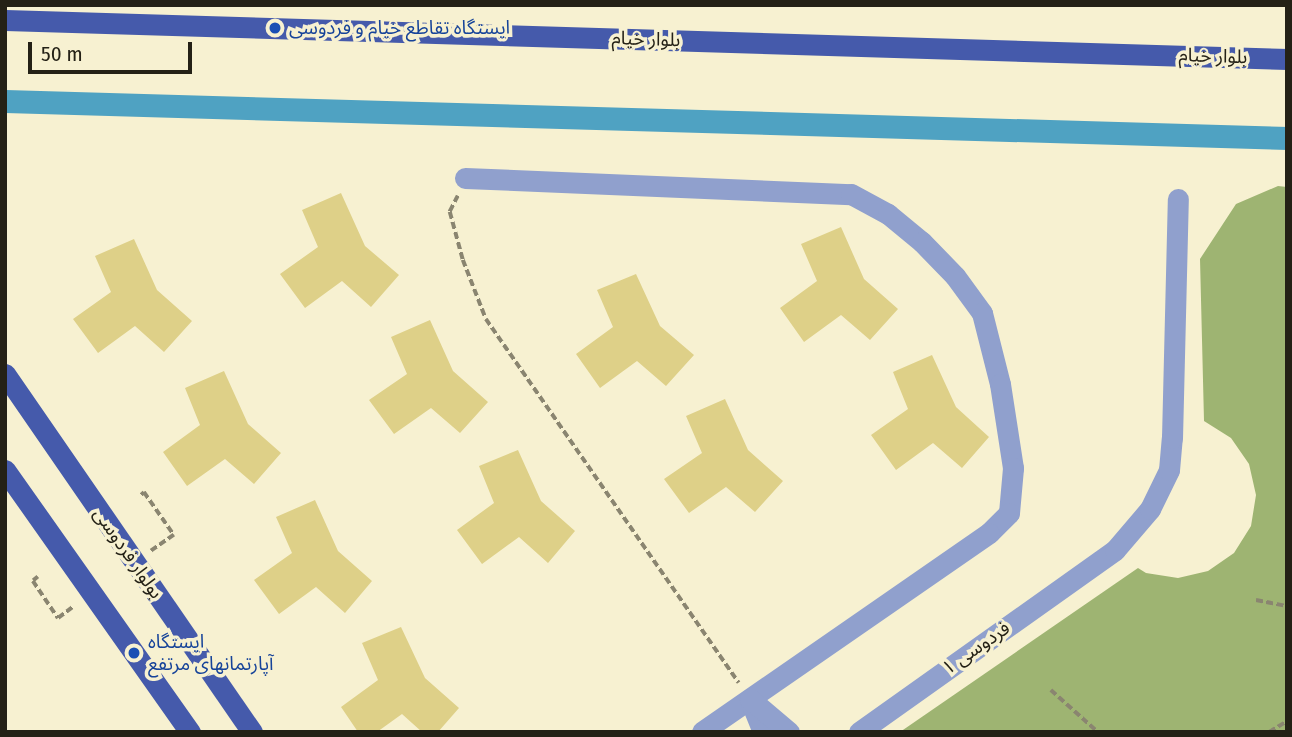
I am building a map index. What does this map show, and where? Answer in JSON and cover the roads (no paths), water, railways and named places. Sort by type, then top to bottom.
[{"type":"main road","name":"بلوار خیام","points":[[5,20],[1287,59]]},
{"type":"main road","name":"بولوار فردوسی","points":[[5,374],[252,732]]},
{"type":"main road","points":[[5,470],[190,732]]},
{"type":"street","points":[[465,178],[851,194],[888,214],[922,242],[955,276],[982,313],[1000,384],[1013,468],[1009,513],[989,533],[702,732]]},
{"type":"street","name":"فردوسی ۱","points":[[859,732],[1115,550],[1138,526],[1161,491],[1169,470],[1178,199]]},
{"type":"street","points":[[750,699],[763,732]]},
{"type":"street","points":[[750,699],[789,732]]},
{"type":"waterway","points":[[5,101],[1287,138]]},
{"type":"place","name":"ایستگاه تقاطع خیام و فردوسی","points":[[275,28]]},
{"type":"place","name":"ایستگاه آپارتمانهای مرتفع","points":[[134,653]]}]
